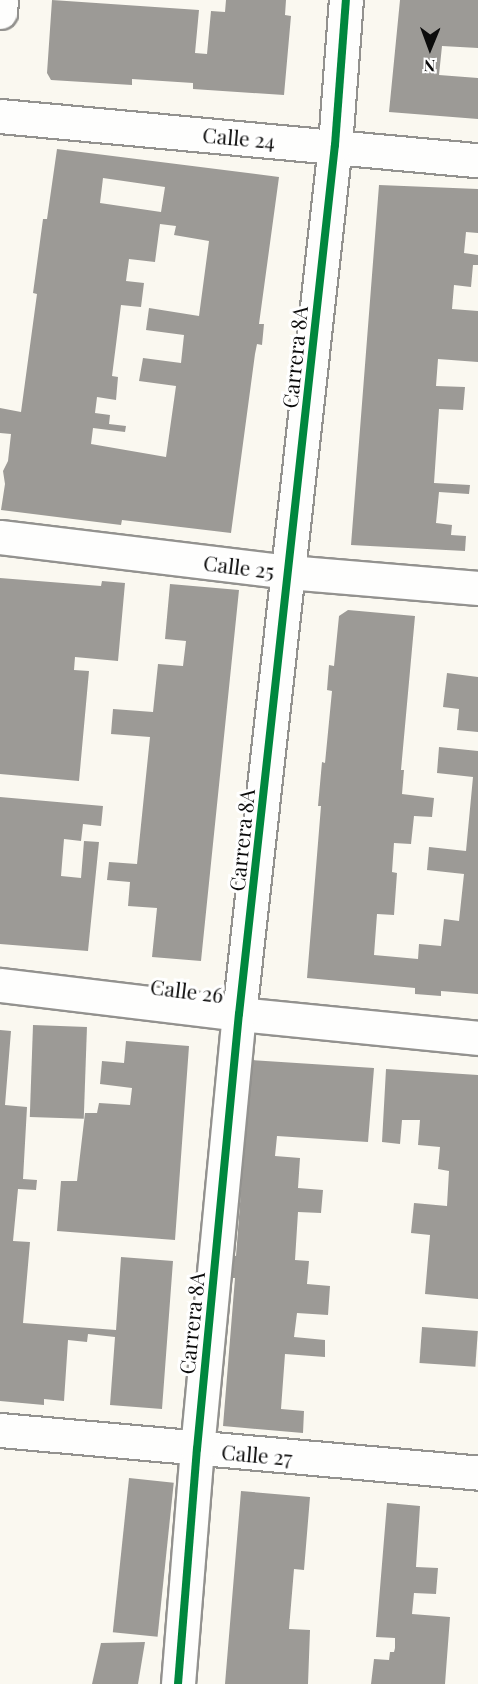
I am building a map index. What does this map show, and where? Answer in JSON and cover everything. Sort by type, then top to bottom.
[{"type":"street","points":[[0,12],[1,0]]},
{"type":"street","name":"Carrera 8A","points":[[178,1684],[197,1449],[239,1014],[335,145],[346,0]]},
{"type":"street","name":"Calle 24","points":[[0,116],[335,145],[478,160]]},
{"type":"street","name":"Calle 25","points":[[0,537],[288,572],[478,588]]},
{"type":"street","name":"Calle 26","points":[[0,985],[239,1014],[478,1038]]},
{"type":"street","name":"Calle 27","points":[[0,1430],[478,1473]]},
{"type":"building","points":[[52,0],[199,10],[195,53],[207,54],[211,11],[225,12],[226,0],[286,0],[285,15],[291,16],[284,95],[193,89],[193,83],[132,79],[132,85],[51,80],[47,73]]},
{"type":"building","points":[[400,0],[478,0],[478,48],[442,46],[439,75],[478,78],[478,119],[389,112]]},
{"type":"building","points":[[57,149],[279,177],[259,324],[264,324],[262,345],[257,344],[255,354],[231,533],[122,520],[121,525],[1,510],[5,484],[3,471],[8,461],[11,434],[0,433],[0,408],[21,412],[37,294],[33,293],[43,219],[47,219]],"holes":[[[103,178],[165,187],[161,212],[100,203]],[[160,224],[176,226],[174,235],[209,241],[199,316],[149,308],[146,330],[184,335],[181,363],[143,358],[139,381],[176,386],[166,457],[91,444],[93,428],[125,432],[126,426],[109,424],[110,415],[95,413],[97,397],[116,400],[118,377],[112,376],[121,305],[141,307],[144,283],[126,281],[129,259],[155,262]]]},
{"type":"building","points":[[379,185],[478,189],[478,233],[466,232],[464,253],[478,255],[478,265],[473,265],[471,287],[454,285],[452,309],[478,311],[478,362],[438,359],[436,386],[465,387],[463,410],[439,409],[434,483],[470,485],[469,494],[439,492],[436,523],[452,525],[451,535],[466,536],[465,551],[351,545]]},
{"type":"building","points":[[0,578],[101,586],[102,581],[125,583],[118,661],[75,657],[74,670],[89,671],[79,781],[0,774]]},
{"type":"building","points":[[170,584],[239,590],[201,961],[152,957],[157,908],[128,906],[130,882],[107,880],[109,862],[137,864],[150,737],[111,734],[113,709],[153,712],[158,664],[183,666],[186,641],[165,639]]},
{"type":"building","points":[[348,610],[415,616],[401,770],[404,770],[402,794],[434,798],[432,817],[414,816],[411,844],[394,843],[392,872],[397,873],[394,915],[377,914],[374,955],[418,959],[419,944],[441,946],[444,919],[459,921],[464,874],[427,870],[429,847],[466,851],[473,777],[437,773],[439,747],[478,751],[478,994],[441,991],[441,996],[415,994],[415,988],[307,978],[321,806],[318,806],[332,691],[327,690],[329,665],[334,666],[339,616]]},
{"type":"building","points":[[447,673],[478,677],[478,732],[457,730],[459,709],[443,707]]},
{"type":"building","points":[[0,797],[103,806],[101,826],[83,824],[81,841],[64,839],[61,876],[81,878],[84,841],[99,842],[88,951],[0,944]]},
{"type":"building","points":[[33,1025],[87,1027],[84,1119],[30,1117]]},
{"type":"building","points":[[0,1030],[11,1031],[5,1105],[27,1107],[23,1179],[37,1180],[36,1190],[18,1189],[13,1241],[30,1242],[23,1323],[116,1330],[121,1257],[173,1261],[162,1409],[110,1405],[115,1337],[88,1334],[87,1342],[68,1340],[64,1401],[44,1399],[44,1405],[0,1401]]},
{"type":"building","points":[[126,1041],[189,1046],[175,1240],[57,1231],[61,1181],[77,1181],[85,1113],[97,1113],[99,1103],[130,1105],[132,1088],[100,1084],[102,1061],[124,1063]]},
{"type":"building","points":[[251,1060],[374,1068],[368,1142],[277,1136],[275,1156],[300,1158],[298,1188],[323,1190],[321,1213],[298,1212],[295,1260],[309,1261],[307,1284],[330,1286],[328,1315],[297,1313],[294,1337],[325,1340],[325,1357],[285,1354],[281,1409],[304,1411],[303,1433],[223,1426],[235,1278],[229,1278],[231,1255],[236,1256]]},
{"type":"building","points":[[386,1069],[478,1075],[478,1299],[425,1294],[430,1235],[411,1233],[414,1203],[447,1206],[449,1171],[438,1169],[440,1147],[418,1145],[420,1120],[402,1120],[400,1144],[382,1142]]},
{"type":"building","points":[[422,1327],[478,1331],[475,1367],[419,1363]]},
{"type":"building","points":[[129,1478],[174,1483],[158,1637],[113,1632]]},
{"type":"building","points":[[241,1491],[310,1497],[304,1570],[294,1569],[289,1629],[310,1630],[308,1684],[225,1684]]},
{"type":"building","points":[[387,1503],[420,1506],[416,1567],[438,1568],[436,1594],[414,1593],[412,1614],[450,1617],[445,1684],[371,1684],[374,1659],[389,1660],[390,1652],[394,1652],[395,1648],[395,1638],[376,1637]]},
{"type":"building","points":[[145,1642],[138,1684],[92,1684],[101,1643]]},
{"type":"cycle path","points":[[178,1684],[197,1449],[239,1014],[335,145],[346,0]]}]
